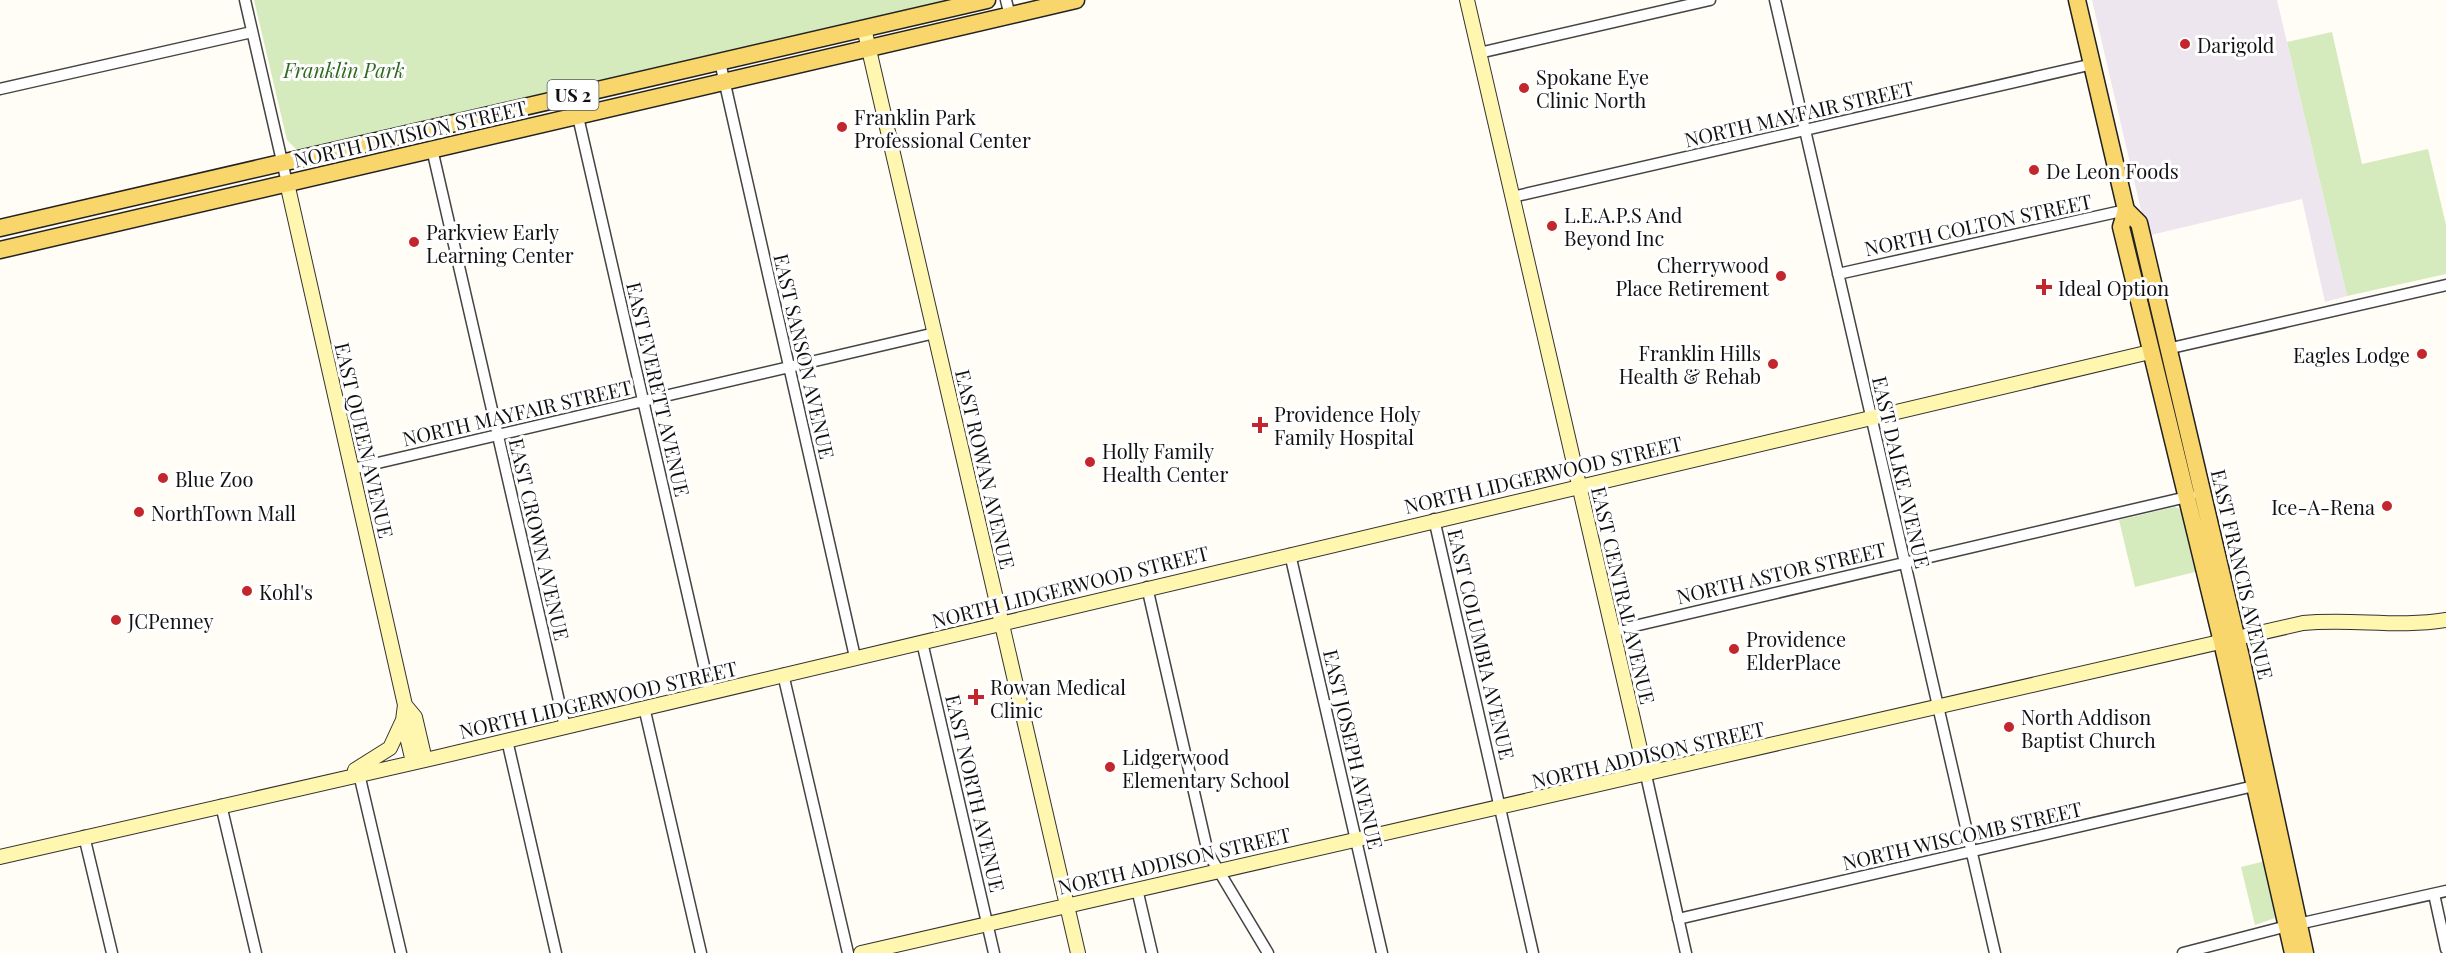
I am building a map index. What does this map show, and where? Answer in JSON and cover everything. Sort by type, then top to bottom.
[{"type":"main road","name":"NORTH DIVISION STREET","points":[[0,228],[987,0]]},
{"type":"main road","name":"NORTH DIVISION STREET","points":[[0,250],[869,48],[1008,8],[1076,0]]},
{"type":"main road","name":"EAST FRANCIS AVENUE","points":[[2077,0],[2126,210],[2121,227],[2187,497],[2229,640],[2293,925],[2293,953]]},
{"type":"main road","name":"EAST FRANCIS AVENUE","points":[[2126,210],[2139,223],[2167,350],[2203,492],[2254,786],[2293,925],[2305,953]]},
{"type":"main road","points":[[2140,309],[2152,336],[2159,345],[2167,350]]},
{"type":"main road","points":[[2150,352],[2161,361],[2180,402]]},
{"type":"street","points":[[245,0],[287,183]]},
{"type":"street","name":"EAST CENTRAL AVENUE","points":[[1467,0],[1686,953]]},
{"type":"street","points":[[1479,53],[1710,0]]},
{"type":"street","name":"EAST DALKE AVENUE","points":[[1775,0],[1995,953]]},
{"type":"street","name":"EAST ROWAN AVENUE","points":[[864,28],[1078,953]]},
{"type":"street","points":[[0,89],[252,32]]},
{"type":"street","name":"EAST SANSON AVENUE","points":[[720,62],[855,657]]},
{"type":"street","name":"NORTH MAYFAIR STREET","points":[[1512,197],[2092,64]]},
{"type":"street","name":"EAST EVERETT AVENUE","points":[[573,95],[710,692]]},
{"type":"street","name":"EAST CROWN AVENUE","points":[[432,149],[565,726]]},
{"type":"street","name":"EAST QUEEN AVENUE","points":[[287,183],[405,705],[403,720],[419,761]]},
{"type":"street","name":"NORTH COLTON STREET","points":[[1838,274],[2126,210]]},
{"type":"street","points":[[2167,350],[2446,285]]},
{"type":"street","name":"NORTH MAYFAIR STREET","points":[[352,469],[935,333]]},
{"type":"street","name":"NORTH LIDGERWOOD STREET","points":[[0,856],[419,761],[1002,621],[2150,352]]},
{"type":"street","name":"NORTH ASTOR STREET","points":[[1612,631],[2203,492]]},
{"type":"street","name":"EAST COLUMBIA AVENUE","points":[[1434,519],[1502,807],[1533,953]]},
{"type":"street","name":"EAST JOSEPH AVENUE","points":[[1290,554],[1382,953]]},
{"type":"street","points":[[1147,587],[1208,853],[1268,953]]},
{"type":"street","name":"NORTH ADDISON STREET","points":[[861,953],[987,922],[1646,775],[2303,623],[2338,619],[2392,622],[2446,620]]},
{"type":"street","name":"EAST NORTH AVENUE","points":[[922,642],[994,953]]},
{"type":"street","points":[[783,674],[848,953]]},
{"type":"street","name":"EAST QUEEN AVENUE","points":[[405,705],[415,717],[419,761]]},
{"type":"street","points":[[644,707],[701,953]]},
{"type":"street","points":[[344,777],[390,748],[403,720]]},
{"type":"street","points":[[507,740],[556,953]]},
{"type":"street","points":[[359,774],[401,953]]},
{"type":"street","name":"NORTH WISCOMB STREET","points":[[1678,919],[1972,853],[2254,786]]},
{"type":"street","points":[[221,805],[256,953]]},
{"type":"street","points":[[84,837],[112,953]]},
{"type":"street","points":[[1137,889],[1152,953]]},
{"type":"street","points":[[2183,953],[2293,925],[2446,891]]},
{"type":"street","points":[[2434,894],[2446,949]]},
{"type":"shaded area","points":[[2092,0],[2277,0],[2347,296],[2325,302],[2302,199],[2147,236]]},
{"type":"green space","name":"Franklin Park","points":[[254,0],[948,0],[297,150],[287,140]]},
{"type":"green space","points":[[2332,32],[2362,164],[2428,149],[2446,225],[2446,274],[2347,296],[2287,42]]},
{"type":"green space","points":[[2175,507],[2183,510],[2199,571],[2135,587],[2119,520]]},
{"type":"green space","points":[[2265,861],[2278,917],[2255,925],[2241,867]]},
{"type":"place","name":"Darigold","points":[[2185,44]]},
{"type":"place","name":"Spokane Eye Clinic North","points":[[1524,88]]},
{"type":"place","name":"Franklin Park Professional Center","points":[[842,127]]},
{"type":"place","name":"De Leon Foods","points":[[2034,170]]},
{"type":"place","name":"L.E.A.P.S And Beyond Inc","points":[[1552,226]]},
{"type":"place","name":"Parkview Early Learning Center","points":[[414,242]]},
{"type":"place","name":"Cherrywood Place Retirement","points":[[1781,276]]},
{"type":"place","name":"Ideal Option","points":[[2044,287]]},
{"type":"place","name":"Eagles Lodge","points":[[2422,354]]},
{"type":"place","name":"Franklin Hills Health & Rehab","points":[[1773,364]]},
{"type":"place","name":"Providence Holy Family Hospital","points":[[1260,425]]},
{"type":"place","name":"Holly Family Health Center","points":[[1090,462]]},
{"type":"place","name":"Blue Zoo","points":[[163,478]]},
{"type":"place","name":"Ice-A-Rena","points":[[2387,506]]},
{"type":"place","name":"NorthTown Mall","points":[[139,512]]},
{"type":"place","name":"Kohl's","points":[[247,591]]},
{"type":"place","name":"JCPenney","points":[[116,620]]},
{"type":"place","name":"Providence ElderPlace","points":[[1734,649]]},
{"type":"place","name":"Rowan Medical Clinic","points":[[976,697]]},
{"type":"place","name":"North Addison Baptist Church","points":[[2009,727]]},
{"type":"place","name":"Lidgerwood Elementary School","points":[[1110,767]]}]
